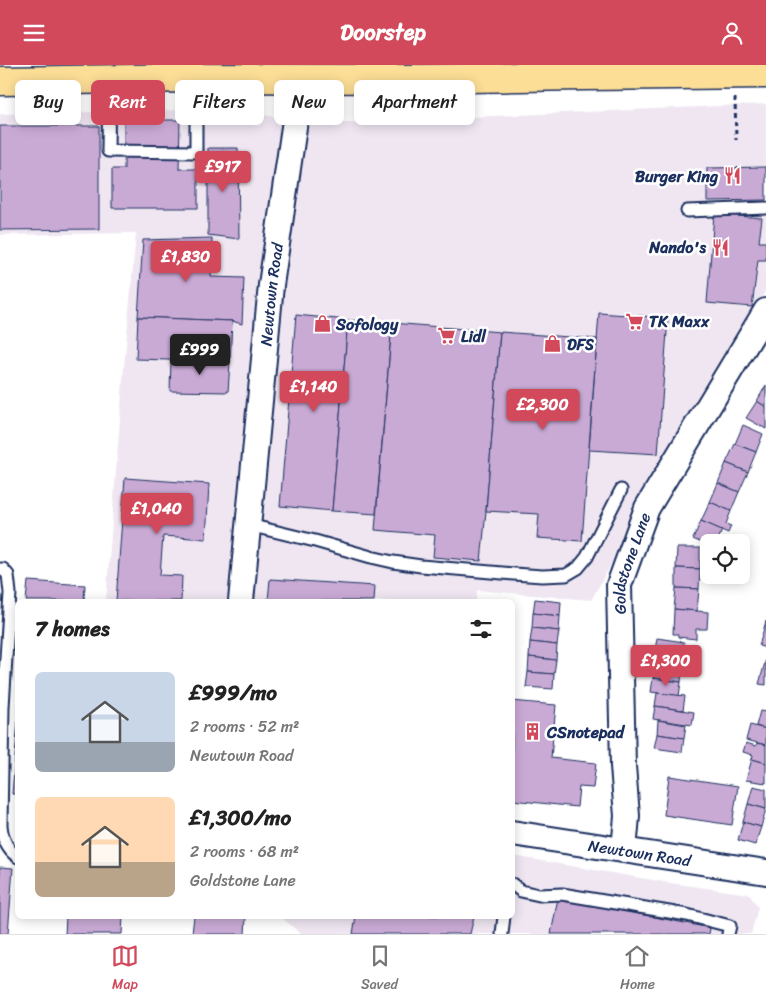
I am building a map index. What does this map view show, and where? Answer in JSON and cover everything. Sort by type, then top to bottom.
[{"type":"main road","points":[[0,81],[196,78],[301,79],[406,72],[584,75],[766,74]]},
{"type":"street","name":"Newtown Road","points":[[241,599],[271,285],[301,79]]},
{"type":"street","name":"Goldstone Lane","points":[[624,850],[627,816],[623,766],[619,585],[647,508],[766,311]]},
{"type":"street","name":"Newtown Road","points":[[515,833],[766,872]]},
{"type":"lane","points":[[109,79],[108,151],[196,152],[196,78]]},
{"type":"lane","points":[[687,211],[766,208]]},
{"type":"lane","points":[[249,525],[393,562],[514,574],[566,575],[578,569],[587,557],[620,489]]},
{"type":"lane","points":[[0,569],[3,569],[8,575],[10,593],[3,707],[1,825],[2,836],[15,855]]},
{"type":"lane","points":[[515,886],[521,891],[539,895],[562,894],[687,915],[730,926],[728,934]]},
{"type":"lane","points":[[502,934],[504,919]]},
{"type":"path","points":[[735,99],[736,140]]},
{"type":"shaded area","points":[[766,104],[766,290],[591,600],[477,590],[476,599],[106,599],[136,233],[0,235],[0,114],[15,114],[15,125],[81,125],[81,112],[91,112],[91,125],[165,125],[165,110],[175,110],[175,125],[264,125],[264,115],[274,117],[274,125],[344,125],[344,123],[354,122],[354,125],[475,125],[475,117]]},
{"type":"shaded area","points":[[515,856],[670,883],[749,894],[758,907],[751,934],[301,934],[284,919],[515,919]]},
{"type":"building","points":[[165,120],[175,120],[175,125],[180,125],[179,169],[198,169],[198,208],[112,208],[112,169],[124,169],[124,125],[165,125]]},
{"type":"building","points":[[0,126],[99,126],[99,229],[0,230]]},
{"type":"building","points":[[208,148],[238,148],[239,239],[208,235]]},
{"type":"building","points":[[766,167],[766,200],[707,201],[707,168]]},
{"type":"building","points":[[714,214],[762,218],[759,242],[766,242],[766,260],[758,260],[752,307],[707,303]]},
{"type":"building","points":[[212,238],[211,277],[244,278],[242,324],[232,321],[138,317],[143,240]]},
{"type":"building","points":[[599,313],[668,318],[658,454],[589,450]]},
{"type":"building","points":[[296,315],[348,320],[332,511],[280,506]]},
{"type":"building","points":[[138,317],[232,321],[230,362],[136,359]]},
{"type":"building","points":[[348,320],[392,323],[376,514],[332,511]]},
{"type":"building","points":[[392,323],[500,332],[481,561],[433,557],[435,535],[375,530]]},
{"type":"building","points":[[500,332],[597,339],[582,541],[537,538],[539,514],[486,511]]},
{"type":"building","points":[[171,360],[230,362],[228,392],[170,391]]},
{"type":"building","points":[[766,385],[766,407],[757,401]]},
{"type":"building","points":[[757,401],[766,407],[766,429],[746,418]]},
{"type":"building","points":[[743,425],[763,434],[756,452],[735,444]]},
{"type":"building","points":[[735,444],[756,452],[748,472],[726,463]]},
{"type":"building","points":[[726,463],[748,472],[739,492],[718,483]]},
{"type":"building","points":[[125,478],[209,484],[206,539],[163,536],[160,575],[182,576],[181,599],[116,599]]},
{"type":"building","points":[[718,483],[739,492],[731,511],[710,502]]},
{"type":"building","points":[[710,502],[731,511],[726,524],[731,526],[728,533],[701,521]]},
{"type":"building","points":[[701,521],[722,530],[720,534],[700,534],[700,542],[693,539]]},
{"type":"building","points":[[677,548],[700,548],[700,569],[676,568]]},
{"type":"building","points":[[676,568],[700,569],[699,589],[676,588]]},
{"type":"building","points":[[270,579],[375,586],[374,599],[268,599]]},
{"type":"building","points":[[28,581],[85,585],[84,599],[26,599]]},
{"type":"building","points":[[676,588],[699,589],[697,611],[674,609]]},
{"type":"building","points":[[535,599],[561,602],[560,616],[533,613]]},
{"type":"building","points":[[674,609],[708,612],[707,629],[696,629],[696,639],[678,637],[678,634],[673,634]]},
{"type":"building","points":[[533,613],[560,616],[559,631],[532,628]]},
{"type":"building","points":[[766,621],[766,648],[759,646]]},
{"type":"building","points":[[532,628],[559,631],[557,645],[530,642]]},
{"type":"building","points":[[657,638],[684,642],[682,655],[655,651]]},
{"type":"building","points":[[530,642],[557,645],[556,660],[529,657]]},
{"type":"building","points":[[655,651],[682,655],[680,668],[653,665]]},
{"type":"building","points":[[529,657],[556,660],[554,674],[528,672]]},
{"type":"building","points":[[766,659],[766,685],[759,684]]},
{"type":"building","points":[[655,665],[682,669],[681,682],[653,678]]},
{"type":"building","points":[[528,672],[554,674],[553,689],[526,687]]},
{"type":"building","points":[[653,678],[681,682],[679,696],[651,692]]},
{"type":"building","points":[[657,693],[685,696],[683,710],[655,706]]},
{"type":"building","name":"CSnotepad","points":[[515,701],[556,705],[551,758],[596,763],[593,788],[579,787],[577,807],[515,800]]},
{"type":"building","points":[[655,706],[694,712],[692,725],[653,719]]},
{"type":"building","points":[[760,711],[766,712],[766,729],[756,726]]},
{"type":"building","points":[[658,720],[686,725],[684,738],[657,734]]},
{"type":"building","points":[[750,725],[766,729],[766,745],[746,740]]},
{"type":"building","points":[[657,734],[684,738],[682,752],[654,748]]},
{"type":"building","points":[[746,743],[756,746],[757,743],[766,745],[766,763],[752,759],[753,755],[743,752]]},
{"type":"building","points":[[15,758],[15,794],[12,794]]},
{"type":"building","points":[[752,759],[766,763],[766,783],[746,780]]},
{"type":"building","points":[[669,776],[738,786],[732,825],[664,815]]},
{"type":"building","points":[[753,786],[766,789],[766,809],[748,804]]},
{"type":"building","points":[[748,804],[766,809],[761,827],[743,822]]},
{"type":"building","points":[[743,822],[761,827],[755,845],[738,840]]},
{"type":"building","points":[[0,867],[13,868],[8,934],[0,934]]},
{"type":"building","points":[[558,898],[710,928],[709,934],[551,934]]},
{"type":"building","points":[[66,919],[123,919],[122,934],[65,934]]},
{"type":"building","points":[[194,919],[246,919],[245,934],[192,934]]},
{"type":"building","points":[[356,919],[473,919],[470,934],[353,934]]},
{"type":"place","name":"Burger King","points":[[732,176]]},
{"type":"place","name":"Nando's","points":[[720,247]]},
{"type":"place","name":"TK Maxx","points":[[635,321]]},
{"type":"place","name":"Sofology","points":[[322,324]]},
{"type":"place","name":"Lidl","points":[[447,336]]},
{"type":"place","name":"DFS","points":[[553,344]]},
{"type":"place","name":"CSnotepad","points":[[533,732]]}]
